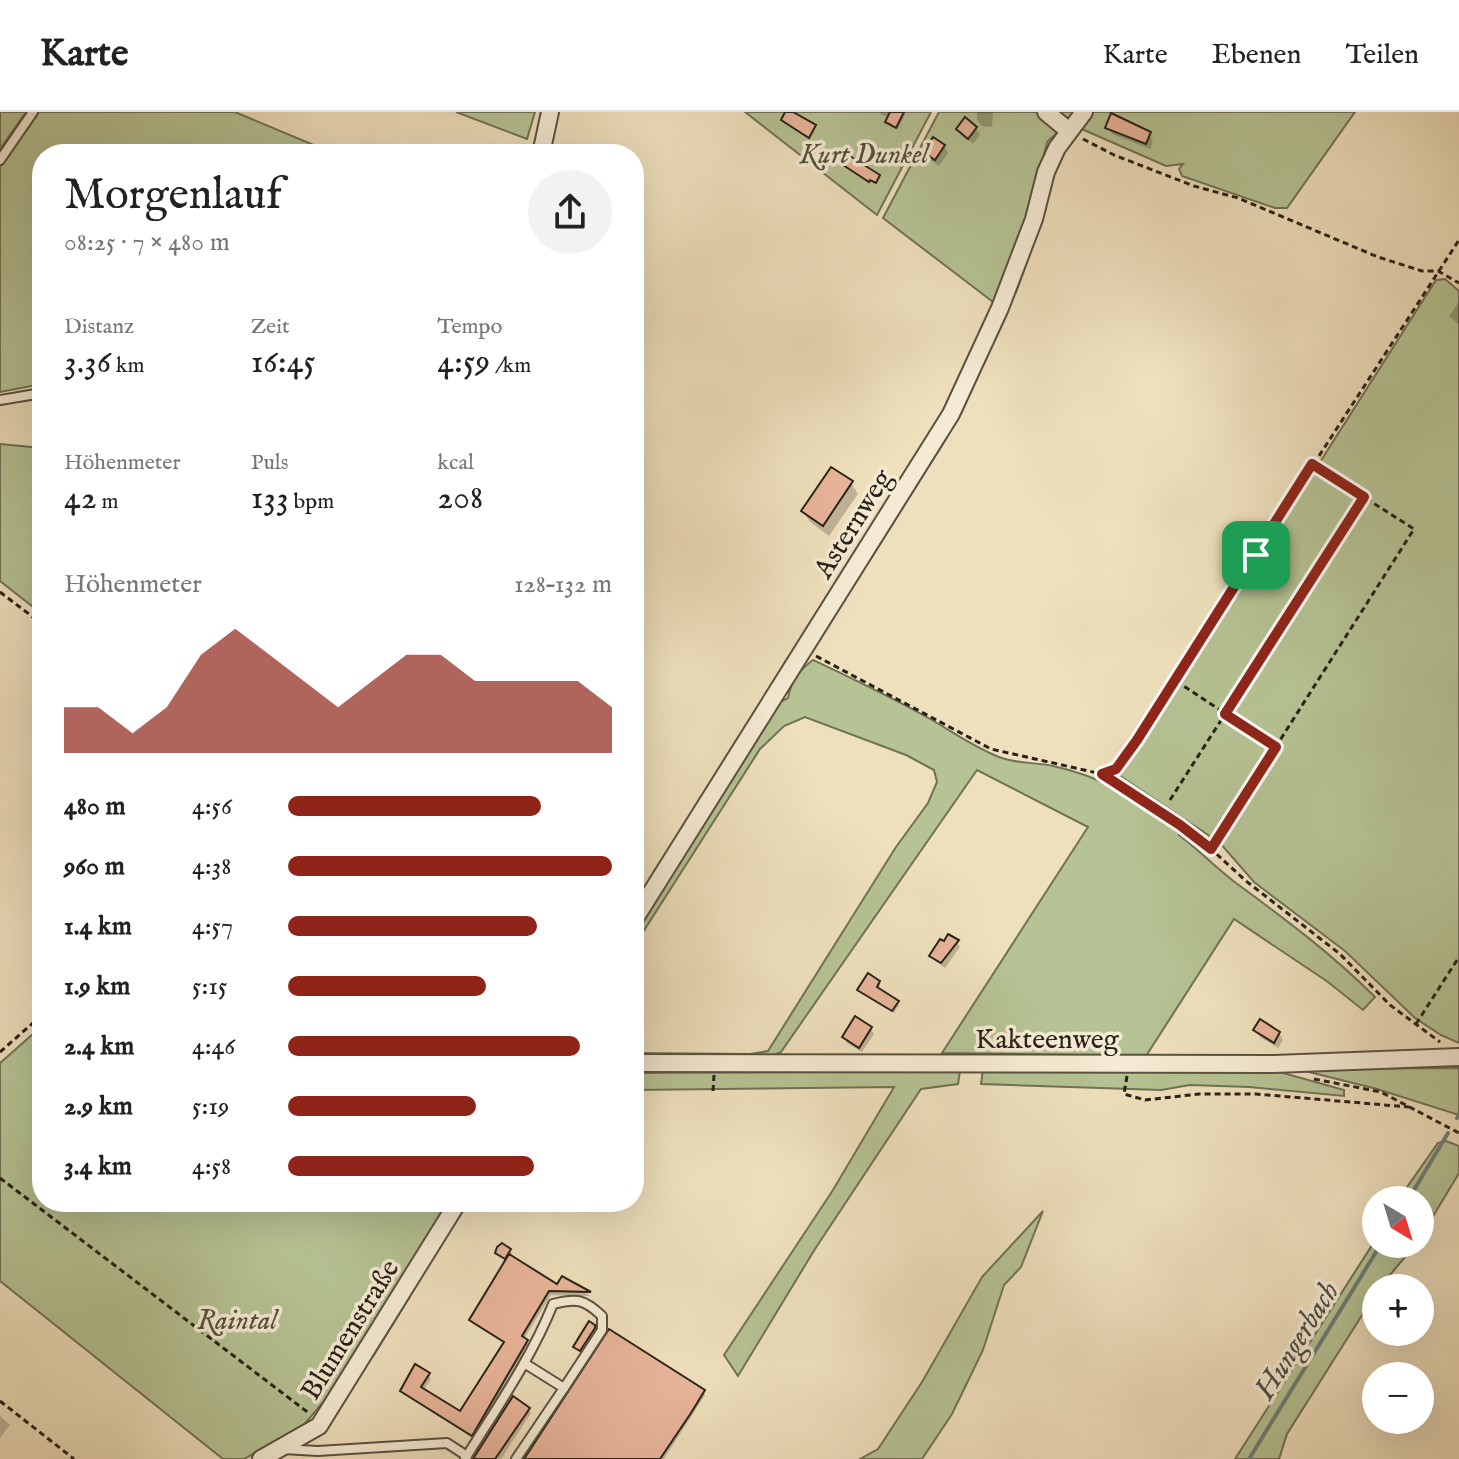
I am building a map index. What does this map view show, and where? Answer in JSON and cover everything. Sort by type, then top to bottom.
[{"type":"street","points":[[543,144],[550,112]]},
{"type":"street","points":[[1046,112],[1069,131]]},
{"type":"street","name":"Asternweg","points":[[644,904],[951,414],[1000,308],[1034,219],[1046,172],[1057,148],[1084,112]]},
{"type":"street","name":"Kakteenweg","points":[[644,1063],[1274,1064],[1454,1052]]},
{"type":"street","name":"Blumenstraße","points":[[261,1459],[284,1454],[319,1426],[452,1212]]},
{"type":"lane","points":[[0,160],[33,112]]},
{"type":"lane","points":[[0,400],[32,395]]},
{"type":"lane","points":[[284,1454],[447,1443],[466,1457],[539,1340],[553,1304],[573,1299],[590,1305],[602,1316],[602,1330],[516,1459]]},
{"type":"lane","points":[[524,1363],[564,1388]]},
{"type":"lane","points":[[334,1449],[338,1459]]},
{"type":"path","points":[[1069,131],[1114,155],[1194,186],[1238,198],[1378,257],[1422,271],[1438,271],[1459,283]]},
{"type":"path","points":[[1102,774],[1116,769],[1175,681],[1459,240]]},
{"type":"path","points":[[1211,849],[1414,529],[1312,464]]},
{"type":"path","points":[[1170,800],[1364,497]]},
{"type":"path","points":[[0,592],[32,616]]},
{"type":"path","points":[[802,649],[991,749],[1102,774],[1211,849],[1246,881],[1340,954],[1390,1005],[1454,1052]]},
{"type":"path","points":[[1175,681],[1276,747]]},
{"type":"path","points":[[1416,1024],[1459,957]]},
{"type":"path","points":[[0,1052],[32,1024]]},
{"type":"path","points":[[1129,1064],[1124,1094],[1145,1100],[1199,1094],[1256,1094],[1409,1107]]},
{"type":"path","points":[[1306,1077],[1381,1092],[1459,1133]]},
{"type":"path","points":[[0,1178],[32,1202]]},
{"type":"path","points":[[45,1212],[315,1417],[319,1426]]},
{"type":"path","points":[[0,1401],[74,1459]]},
{"type":"green space","points":[[0,112],[26,112],[0,149]]},
{"type":"green space","points":[[39,112],[235,112],[311,144],[32,144],[32,386],[0,392],[0,167]]},
{"type":"green space","points":[[456,112],[535,112],[527,139]]},
{"type":"green space","name":"Kurt Dunkel","points":[[745,112],[931,112],[877,215]]},
{"type":"green space","points":[[939,112],[1355,112],[1287,208],[1275,208],[1182,176],[1179,169],[1183,164],[1166,166],[1068,123],[1047,142],[1031,211],[993,302],[883,218]]},
{"type":"green space","points":[[1445,279],[1459,291],[1459,1043],[1415,1018],[1345,951],[1254,882],[1220,843],[1120,776],[1436,280]]},
{"type":"green space","points":[[0,444],[32,447],[32,606],[0,581]]},
{"type":"green space","points":[[813,660],[896,700],[989,753],[1012,761],[1046,765],[1088,776],[1134,799],[1178,829],[1179,835],[1221,871],[1325,952],[1375,997],[1363,1010],[1328,982],[1234,919],[1146,1056],[942,1053],[1088,827],[977,770],[781,1052],[766,1059],[644,1060],[644,1053],[750,1054],[768,1051],[896,847],[928,803],[937,782],[934,770],[906,755],[805,717],[784,726],[760,749],[644,930],[644,918],[769,718],[780,702],[788,698],[800,672]]},
{"type":"green space","name":"Raintal","points":[[32,1035],[32,1212],[444,1212],[325,1400],[303,1426],[244,1459],[223,1459],[0,1281],[0,1063]]},
{"type":"green space","points":[[1459,1068],[1459,1115],[1377,1089],[1297,1069]]},
{"type":"green space","points":[[983,1069],[1276,1071],[1344,1090],[1344,1096],[1190,1085],[1161,1090],[981,1084]]},
{"type":"green space","points":[[960,1071],[958,1084],[921,1089],[815,1249],[738,1376],[724,1355],[833,1190],[894,1087],[644,1090],[644,1073]]},
{"type":"green space","points":[[1446,1141],[1459,1146],[1459,1173],[1434,1215],[1434,1186],[1408,1186],[1438,1143]]},
{"type":"green space","points":[[1043,1211],[1021,1267],[1004,1285],[983,1350],[952,1414],[922,1459],[860,1459],[878,1449],[922,1382],[982,1277]]},
{"type":"green space","points":[[1364,1258],[1404,1258],[1391,1274],[1362,1274],[1362,1315],[1287,1434],[1279,1459],[1235,1459]]},
{"type":"building","points":[[785,112],[793,112],[816,125],[809,138],[781,120]]},
{"type":"building","points":[[890,112],[904,112],[896,128],[885,122]]},
{"type":"building","points":[[1111,113],[1151,132],[1146,144],[1105,128]]},
{"type":"building","points":[[965,117],[977,127],[968,139],[956,129]]},
{"type":"building","points":[[933,137],[945,145],[935,160],[923,152]]},
{"type":"building","points":[[845,153],[880,175],[876,183],[869,182],[840,163]]},
{"type":"building","points":[[831,467],[853,481],[823,526],[801,511]]},
{"type":"building","points":[[948,934],[959,940],[941,963],[929,956],[940,939],[944,941]]},
{"type":"building","points":[[868,973],[880,981],[877,987],[899,1001],[892,1011],[857,990]]},
{"type":"building","points":[[855,1016],[872,1027],[859,1048],[842,1037]]},
{"type":"building","points":[[1260,1019],[1280,1032],[1274,1043],[1253,1030]]},
{"type":"building","points":[[502,1243],[511,1249],[505,1259],[495,1253]]},
{"type":"building","points":[[509,1254],[557,1284],[562,1276],[591,1292],[549,1291],[522,1336],[528,1340],[472,1436],[400,1391],[415,1364],[430,1373],[421,1387],[460,1411],[504,1342],[469,1320]]},
{"type":"building","points":[[589,1321],[595,1328],[580,1351],[573,1347]]},
{"type":"building","points":[[609,1329],[705,1390],[691,1413],[660,1459],[524,1459]]},
{"type":"building","points":[[513,1396],[530,1408],[495,1459],[473,1459]]},
{"type":"waterway","points":[[1015,292],[1027,259]]},
{"type":"waterway","points":[[870,558],[946,437]]},
{"type":"waterway","name":"Hungerbach","points":[[1416,1186],[1448,1133]]},
{"type":"waterway","name":"Hungerbach","points":[[1249,1459],[1372,1258]]},
{"type":"waterway","points":[[372,1356],[409,1296]]},
{"type":"route","points":[[1312,464],[1364,497],[1225,714],[1276,747],[1211,849],[1102,774],[1116,769],[1137,740],[1256,555],[1312,464]]}]
